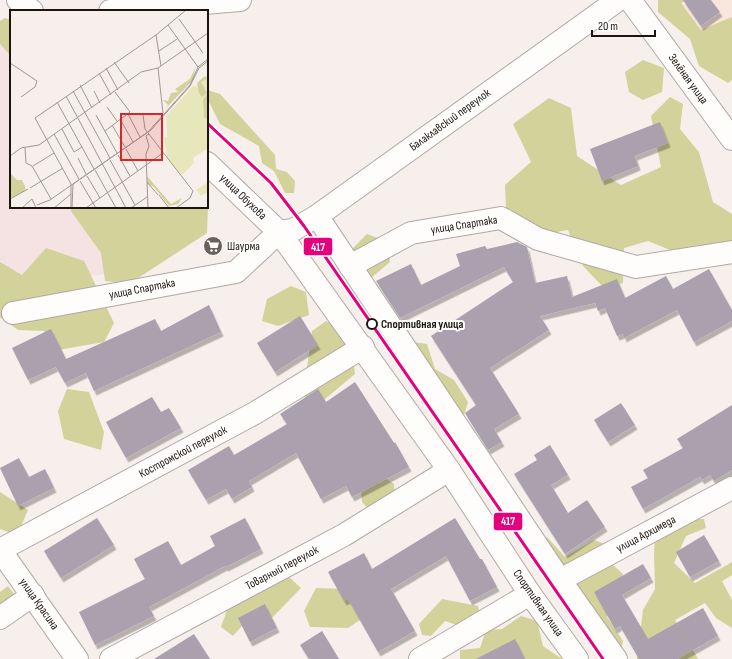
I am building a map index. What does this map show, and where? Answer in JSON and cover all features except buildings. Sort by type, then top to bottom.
[{"type":"street","points":[[18,0],[31,10]]},
{"type":"street","points":[[122,10],[240,0]]},
{"type":"street","name":"Балаклавский переулок","points":[[279,232],[293,230],[317,216],[618,0]]},
{"type":"street","name":"Зелёная улица","points":[[630,0],[732,139]]},
{"type":"street","name":"улица Обухова","points":[[208,164],[279,232]]},
{"type":"street","points":[[317,216],[560,580],[616,659]]},
{"type":"street","name":"улица Спартака","points":[[350,266],[411,233],[501,218],[538,239],[636,267],[732,252]]},
{"type":"street","name":"улица Спартака","points":[[13,313],[236,272],[279,232]]},
{"type":"street","name":"Спортивная улица","points":[[279,232],[363,347],[449,470],[530,594],[577,659]]},
{"type":"street","name":"Костромской переулок","points":[[0,550],[255,414],[363,347]]},
{"type":"street","name":"Товарный переулок","points":[[112,659],[344,535],[449,470]]},
{"type":"street","name":"улица Архимеда","points":[[560,580],[732,488]]},
{"type":"street","name":"улица Красина","points":[[0,550],[77,659]]},
{"type":"street","points":[[420,659],[530,594]]},
{"type":"street","points":[[0,618],[33,595]]},
{"type":"shaded area","points":[[658,0],[688,0],[681,3],[701,30],[732,17],[732,80],[728,83],[699,66],[690,39],[658,12]]},
{"type":"shaded area","points":[[673,0],[732,0],[732,79]]},
{"type":"shaded area","points":[[5,18],[10,20],[10,55],[0,44],[0,21]]},
{"type":"shaded area","points":[[0,30],[10,33],[10,208],[110,208],[120,273],[0,284]]},
{"type":"shaded area","points":[[643,60],[664,68],[662,92],[643,100],[629,92],[625,72]]},
{"type":"shaded area","points":[[208,90],[220,94],[275,155],[276,169],[287,172],[295,181],[294,193],[285,193],[274,171],[262,163],[259,146],[220,124],[208,100]]},
{"type":"shaded area","points":[[670,97],[683,104],[680,129],[699,152],[713,202],[732,214],[732,247],[675,252],[648,241],[624,248],[623,283],[605,289],[583,266],[568,230],[546,234],[506,208],[505,185],[531,162],[513,124],[549,98],[571,108],[577,156],[621,185],[661,167],[651,116]]},
{"type":"shaded area","points":[[72,208],[208,208],[207,233],[129,284],[105,281],[101,253],[71,211]]},
{"type":"shaded area","points":[[367,234],[388,242],[390,262],[371,278],[376,313],[363,307],[343,270],[349,252]]},
{"type":"shaded area","points":[[46,248],[84,261],[114,323],[104,342],[58,350],[44,331],[18,330],[0,317],[0,262],[22,275]]},
{"type":"shaded area","points":[[291,286],[306,292],[309,315],[278,326],[262,321],[267,299]]},
{"type":"shaded area","points":[[326,321],[350,334],[355,374],[319,404],[303,396],[312,331]]},
{"type":"shaded area","points":[[407,341],[427,344],[435,369],[454,380],[468,402],[463,419],[428,386],[406,369]]},
{"type":"shaded area","points":[[67,389],[89,392],[104,432],[101,450],[64,439],[58,411]]},
{"type":"shaded area","points":[[379,474],[394,484],[395,507],[376,517],[362,502],[361,486]]},
{"type":"shaded area","points":[[0,492],[28,510],[17,535],[0,529]]},
{"type":"shaded area","points":[[688,519],[704,519],[706,528],[686,536],[674,563],[695,583],[732,562],[732,575],[722,581],[732,600],[732,628],[716,618],[705,603],[675,620],[698,659],[637,659],[643,610],[655,589],[655,535]]},
{"type":"shaded area","points":[[547,537],[565,557],[594,540],[605,544],[605,558],[623,574],[607,617],[623,641],[621,650],[533,551]]},
{"type":"shaded area","points":[[288,576],[301,588],[270,620],[250,617],[233,636],[221,627],[232,596],[252,597]]},
{"type":"shaded area","points":[[8,586],[18,599],[0,623],[0,592]]},
{"type":"shaded area","points":[[316,588],[346,589],[387,602],[348,628],[310,627],[304,611]]},
{"type":"shaded area","points":[[442,599],[478,606],[481,619],[466,628],[445,621],[431,636],[422,635],[419,624]]},
{"type":"shaded area","points":[[521,616],[537,621],[543,646],[562,659],[460,659],[460,650],[480,648],[486,630],[502,629]]},
{"type":"transit line","name":"417","points":[[208,124],[271,183],[304,226],[603,659]]},
{"type":"place","name":"Шаурма","points":[[213,246]]},
{"type":"place","name":"Спортивная улица","points":[[372,324]]}]
